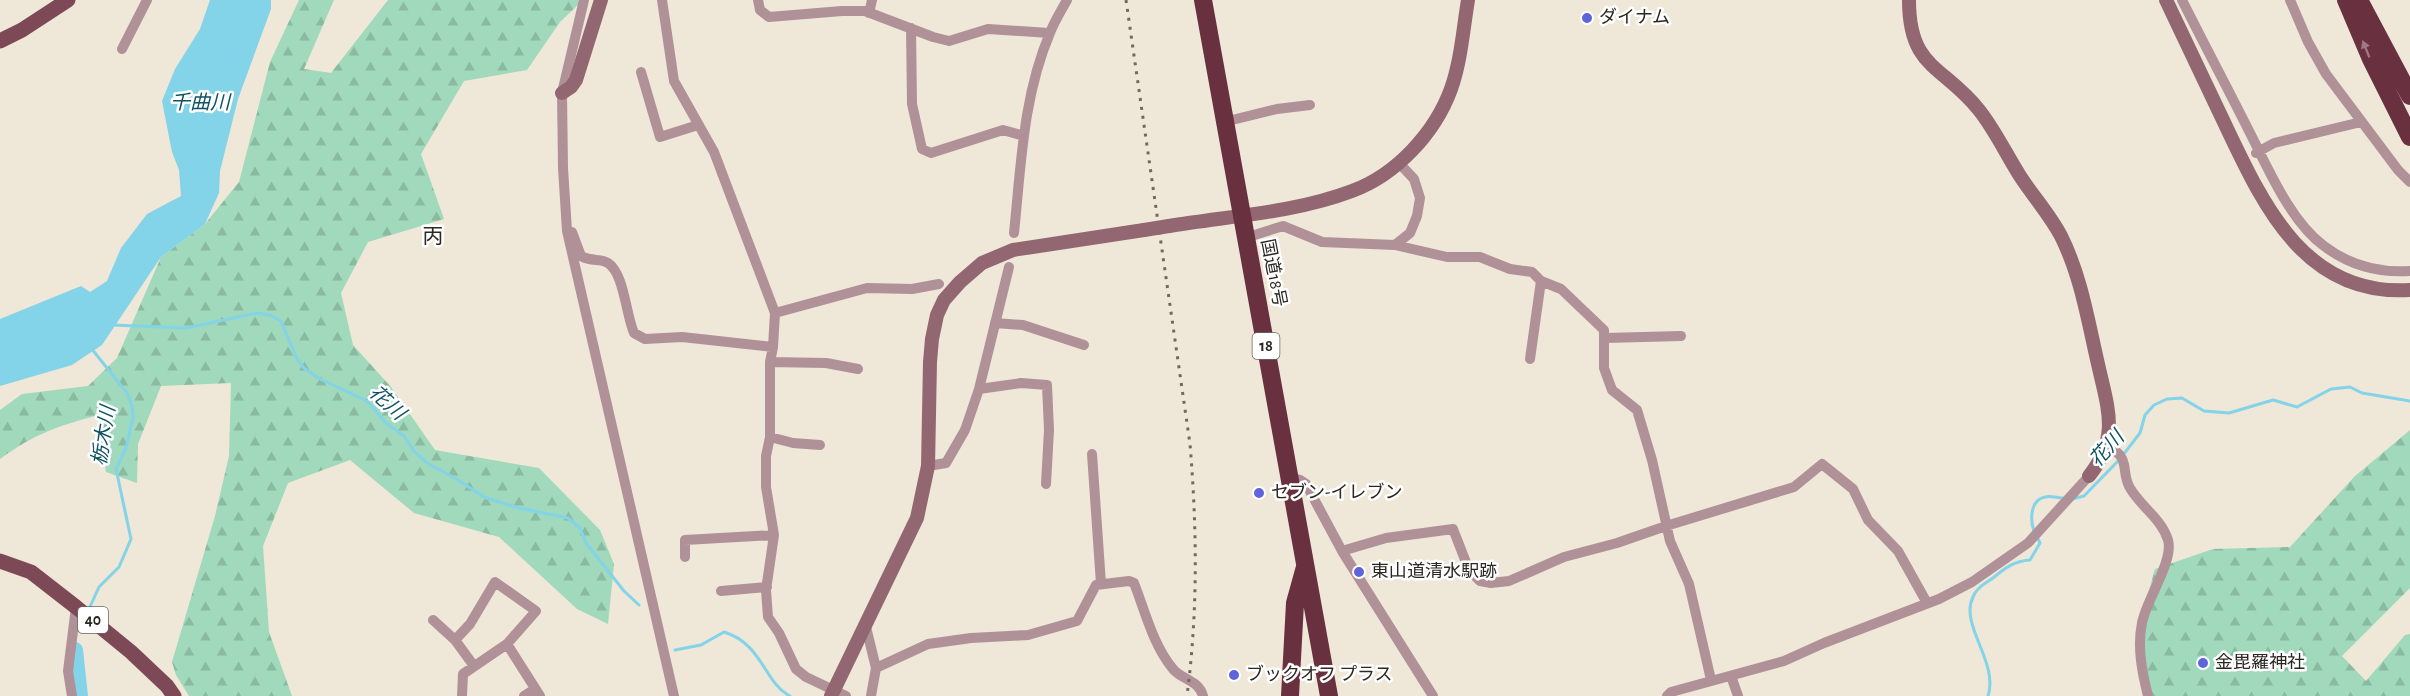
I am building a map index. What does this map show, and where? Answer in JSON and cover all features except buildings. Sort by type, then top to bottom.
[{"type":"highway","name":"国道18号","points":[[1203,0],[1329,696]]},
{"type":"highway","points":[[2346,0],[2370,59],[2410,137]]},
{"type":"highway","points":[[2358,0],[2410,96]]},
{"type":"highway","points":[[2366,0],[2386,50]]},
{"type":"highway","points":[[1290,696],[1297,592],[1305,566]]},
{"type":"highway","points":[[1294,623],[1306,621],[1317,625]]},
{"type":"main road","points":[[0,41],[22,30],[68,0]]},
{"type":"main road","name":"40","points":[[0,561],[31,572],[131,652],[174,696]]},
{"type":"street","points":[[122,49],[147,0]]},
{"type":"street","points":[[584,0],[562,93],[567,231],[674,696]]},
{"type":"street","points":[[562,93],[576,80],[601,0]]},
{"type":"street","points":[[662,0],[674,81],[714,152],[775,313],[770,363],[770,437],[766,456],[766,487],[774,535],[765,606],[768,617],[779,633],[796,669],[837,694],[917,518],[928,466],[932,339],[937,315],[944,300],[960,282],[982,263],[1013,250],[1307,204],[1352,191],[1373,182],[1399,163],[1432,125],[1450,90],[1457,69],[1468,0]]},
{"type":"street","points":[[758,0],[760,10],[769,17],[842,11],[868,13],[949,41],[987,29],[1049,33]]},
{"type":"street","points":[[868,13],[873,0]]},
{"type":"street","points":[[1014,233],[1024,135],[1032,88],[1049,33],[1067,0]]},
{"type":"street","points":[[1667,696],[1671,692],[1711,680],[1784,661],[1927,603],[1972,582],[2028,543],[2089,476],[2103,458],[2108,446],[2109,422],[2102,382],[2078,280],[2061,237],[1980,111],[1920,52],[1912,35],[1910,0]]},
{"type":"street","points":[[2166,0],[2254,183],[2289,238],[2315,262],[2346,280],[2378,289],[2410,290]]},
{"type":"street","points":[[2182,0],[2258,152],[2302,225],[2323,246],[2349,261],[2376,270],[2410,270]]},
{"type":"street","points":[[2290,0],[2316,59],[2361,122],[2410,182]]},
{"type":"street","points":[[911,28],[912,104],[922,149],[932,153],[1003,130],[1024,135]]},
{"type":"street","points":[[641,72],[660,137],[698,125]]},
{"type":"street","points":[[1224,122],[1277,109],[1310,105]]},
{"type":"street","points":[[2258,152],[2274,143],[2361,122]]},
{"type":"street","points":[[1395,245],[1410,233],[1417,216],[1420,198],[1414,179],[1399,163]]},
{"type":"street","points":[[1245,238],[1258,236],[1283,226],[1322,242],[1395,245],[1447,256],[1480,257],[1509,269],[1532,272],[1541,281],[1561,289],[1604,330],[1604,368],[1612,390],[1637,410],[1652,460],[1666,526],[1689,584],[1711,680]]},
{"type":"street","points":[[567,231],[571,231],[575,236],[581,256],[591,261],[599,260],[609,263],[619,277],[629,322],[634,333],[645,339],[682,337],[773,347]]},
{"type":"street","points":[[928,466],[946,463],[965,430],[978,389],[1008,267]]},
{"type":"street","points":[[1530,359],[1541,281]]},
{"type":"street","points":[[775,313],[867,288],[912,289],[939,284]]},
{"type":"street","points":[[995,323],[1023,325],[1084,345]]},
{"type":"street","points":[[1605,338],[1681,336]]},
{"type":"street","points":[[770,363],[826,363],[858,369]]},
{"type":"street","points":[[978,389],[1021,383],[1047,385],[1049,430],[1046,484]]},
{"type":"street","points":[[770,437],[820,446]]},
{"type":"street","points":[[2108,446],[2118,452],[2129,487],[2153,514],[2168,541],[2168,558],[2142,622],[2140,661],[2148,696]]},
{"type":"street","points":[[1092,454],[1101,584]]},
{"type":"street","points":[[1342,551],[1386,538],[1453,529],[1468,570],[1480,581],[1491,583],[1509,581],[1564,557],[1617,543],[1794,488],[1822,464],[1853,489],[1868,520],[1906,562],[1927,603]]},
{"type":"street","points":[[1291,478],[1306,484],[1342,551],[1433,696]]},
{"type":"street","points":[[686,557],[685,540],[774,535]]},
{"type":"street","points":[[876,668],[928,644],[971,638],[1028,635],[1077,621],[1096,585],[1129,581],[1134,583],[1153,633],[1167,661],[1175,672],[1197,684],[1203,696]]},
{"type":"street","points":[[455,640],[470,624],[495,582],[536,611],[507,644],[463,674],[462,696]]},
{"type":"street","points":[[721,591],[767,587]]},
{"type":"street","points":[[72,696],[68,671],[76,607]]},
{"type":"street","points":[[433,620],[455,640],[474,666]]},
{"type":"street","points":[[866,627],[876,668],[871,696]]},
{"type":"street","points":[[507,644],[537,692],[524,696]]},
{"type":"street","points":[[1731,676],[1738,696]]},
{"type":"green space","points":[[299,0],[334,0],[304,69],[331,73],[388,0],[583,0],[560,22],[527,70],[464,81],[421,154],[444,219],[368,242],[341,293],[353,345],[391,387],[435,450],[539,468],[600,530],[614,564],[608,624],[577,609],[499,537],[414,513],[350,460],[288,483],[263,546],[269,632],[292,696],[189,696],[176,675],[172,662],[215,516],[229,456],[231,383],[161,386],[138,444],[137,483],[106,472],[98,415],[47,432],[0,459],[0,410],[22,394],[88,386],[117,358],[161,257],[205,224],[239,182],[270,62]]},
{"type":"green space","points":[[2410,430],[2410,588],[2342,656],[2366,681],[2405,635],[2410,634],[2410,696],[2152,696],[2136,637],[2155,569],[2213,549],[2290,547],[2354,477]]},
{"type":"water","name":"千曲川","points":[[210,0],[271,0],[271,9],[238,99],[220,171],[219,193],[205,224],[161,257],[102,345],[72,365],[0,386],[0,319],[81,286],[90,292],[107,281],[121,248],[147,214],[181,196],[179,170],[172,152],[162,101],[175,69],[200,29]]},
{"type":"waterway","name":"花川","points":[[112,325],[186,328],[257,313],[270,315],[281,321],[297,359],[304,368],[318,378],[367,401],[386,423],[404,436],[414,451],[427,463],[486,498],[519,508],[568,518],[580,528],[586,543],[624,591],[639,605]]},
{"type":"waterway","name":"栃木川","points":[[89,609],[99,587],[119,567],[131,539],[116,469],[126,448],[133,417],[127,393],[91,348]]},
{"type":"waterway","name":"花川","points":[[2123,455],[2140,433],[2145,415],[2154,405],[2167,399],[2182,398],[2204,411],[2229,413],[2273,400],[2297,407],[2331,389],[2350,387],[2362,393],[2410,401]]},
{"type":"waterway","name":"花川","points":[[2072,499],[2084,496],[2119,460]]},
{"type":"waterway","name":"花川","points":[[2034,531],[2032,511],[2036,502],[2047,496],[2066,499]]},
{"type":"waterway","name":"花川","points":[[1988,696],[1990,683],[1988,670],[1971,620],[1970,608],[1973,597],[1979,588],[2006,568],[2014,563],[2030,560],[2040,543],[2037,537]]},
{"type":"waterway","name":"花川","points":[[675,650],[701,645],[724,632],[747,645],[774,682],[790,696]]},
{"type":"waterway","name":"栃木川","points":[[75,650],[80,696]]},
{"type":"railway","points":[[1126,0],[1190,444],[1194,507],[1195,601],[1187,696]]},
{"type":"place","name":"ダイナム","points":[[1587,18]]},
{"type":"place","name":"セブン-イレブン","points":[[1259,493]]},
{"type":"place","name":"東山道清水駅跡","points":[[1359,572]]},
{"type":"place","name":"金毘羅神社","points":[[2203,663]]},
{"type":"place","name":"ブックオフ プラス","points":[[1234,675]]},
{"type":"district","name":"丙","points":[[433,236]]}]
